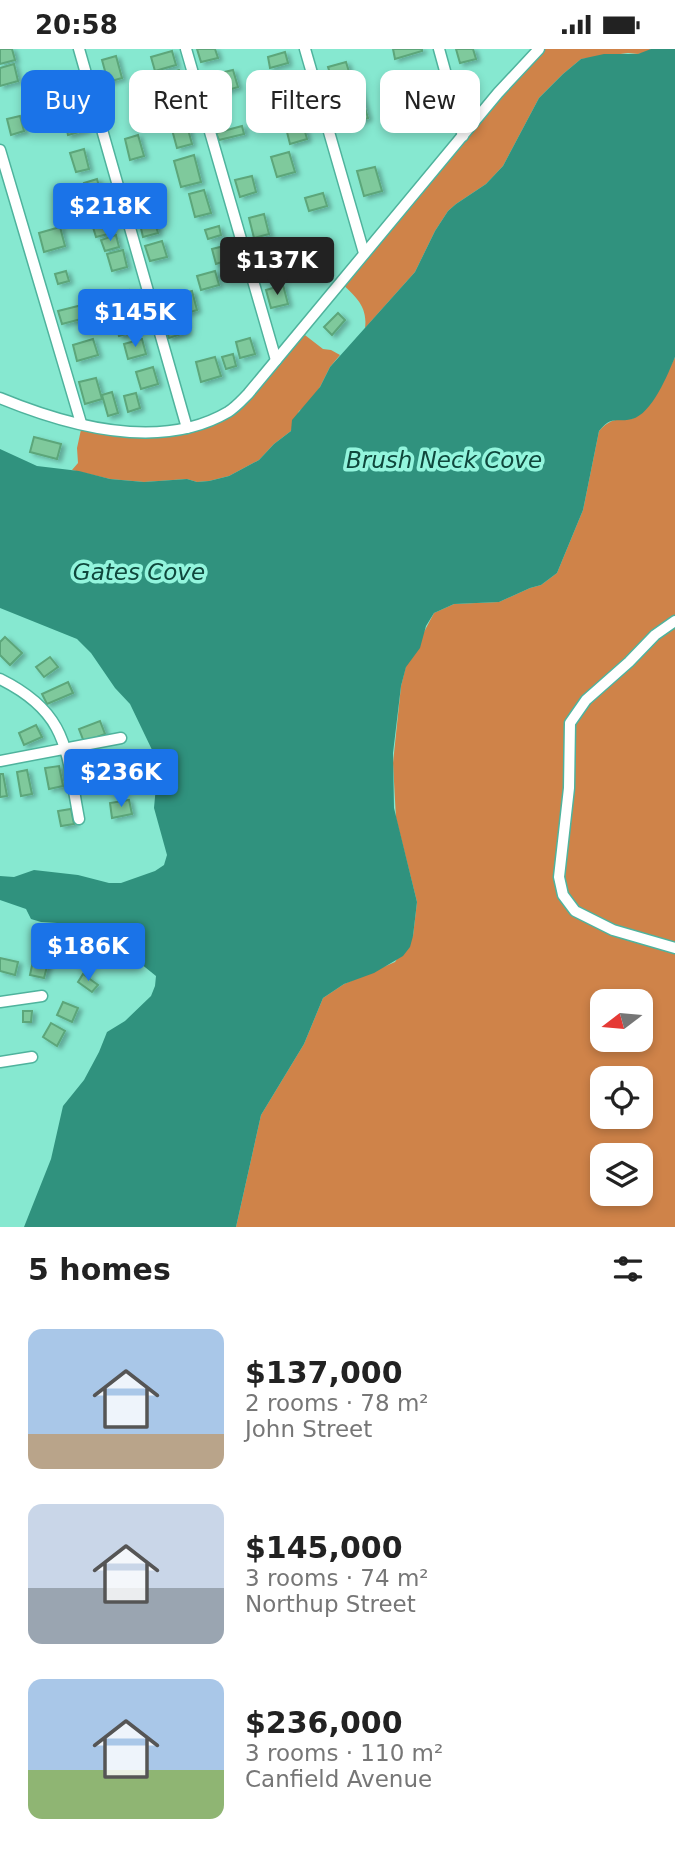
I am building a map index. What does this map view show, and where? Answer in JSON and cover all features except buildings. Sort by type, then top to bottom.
[{"type":"street","points":[[79,49],[187,428]]},
{"type":"street","points":[[186,49],[276,360]]},
{"type":"street","points":[[305,49],[365,253]]},
{"type":"street","points":[[439,49],[463,136]]},
{"type":"street","points":[[0,398],[63,420],[141,432],[187,428],[230,411],[248,394],[508,81],[539,49]]},
{"type":"street","points":[[0,150],[81,423]]},
{"type":"street","points":[[675,621],[655,635],[586,700],[570,723],[569,788],[559,877],[563,895],[575,911],[613,930],[675,948]]},
{"type":"street","points":[[0,679],[41,705],[59,728],[66,748],[79,819]]},
{"type":"street","points":[[0,761],[121,738]]},
{"type":"street","points":[[0,1002],[42,996]]},
{"type":"street","points":[[0,1062],[32,1057]]},
{"type":"shaded area","points":[[537,49],[651,49],[638,54],[581,59],[563,74],[539,98],[503,166],[486,184],[448,211],[415,272],[365,328],[362,307],[340,282],[466,133],[480,133],[480,116]]},
{"type":"shaded area","points":[[301,332],[323,349],[340,355],[308,405],[299,411],[291,431],[259,460],[229,476],[197,482],[187,479],[144,482],[110,479],[72,470],[78,463],[77,448],[82,425],[163,433],[228,412]]},
{"type":"shaded area","points":[[675,357],[675,1227],[236,1227],[261,1115],[304,1044],[323,998],[344,984],[395,962],[413,936],[417,902],[396,818],[393,763],[401,686],[406,666],[434,613],[454,604],[499,602],[541,585],[557,573],[583,510],[599,431],[614,420],[632,419],[660,388]]},
{"type":"water","name":"Brush Neck Cove","points":[[651,49],[675,49],[675,357],[658,393],[646,410],[632,419],[611,421],[599,431],[583,510],[557,573],[541,585],[499,602],[454,604],[434,613],[426,626],[420,648],[406,667],[401,686],[393,753],[394,808],[417,902],[410,947],[403,956],[374,973],[344,984],[323,998],[304,1044],[261,1115],[236,1227],[24,1227],[51,1159],[63,1106],[84,1080],[107,1032],[125,1021],[151,996],[156,976],[120,947],[99,938],[88,937],[73,924],[31,919],[26,909],[0,900],[0,876],[14,877],[34,870],[121,883],[155,871],[164,865],[167,855],[154,808],[154,754],[130,704],[77,639],[0,608],[0,449],[37,466],[144,482],[187,479],[209,481],[229,476],[259,460],[291,431],[292,420],[320,387],[330,367],[415,272],[448,211],[486,184],[503,166],[539,98],[581,59],[604,54],[638,54]]},
{"type":"water label","name":"Gates Cove","points":[[139,572]]}]
